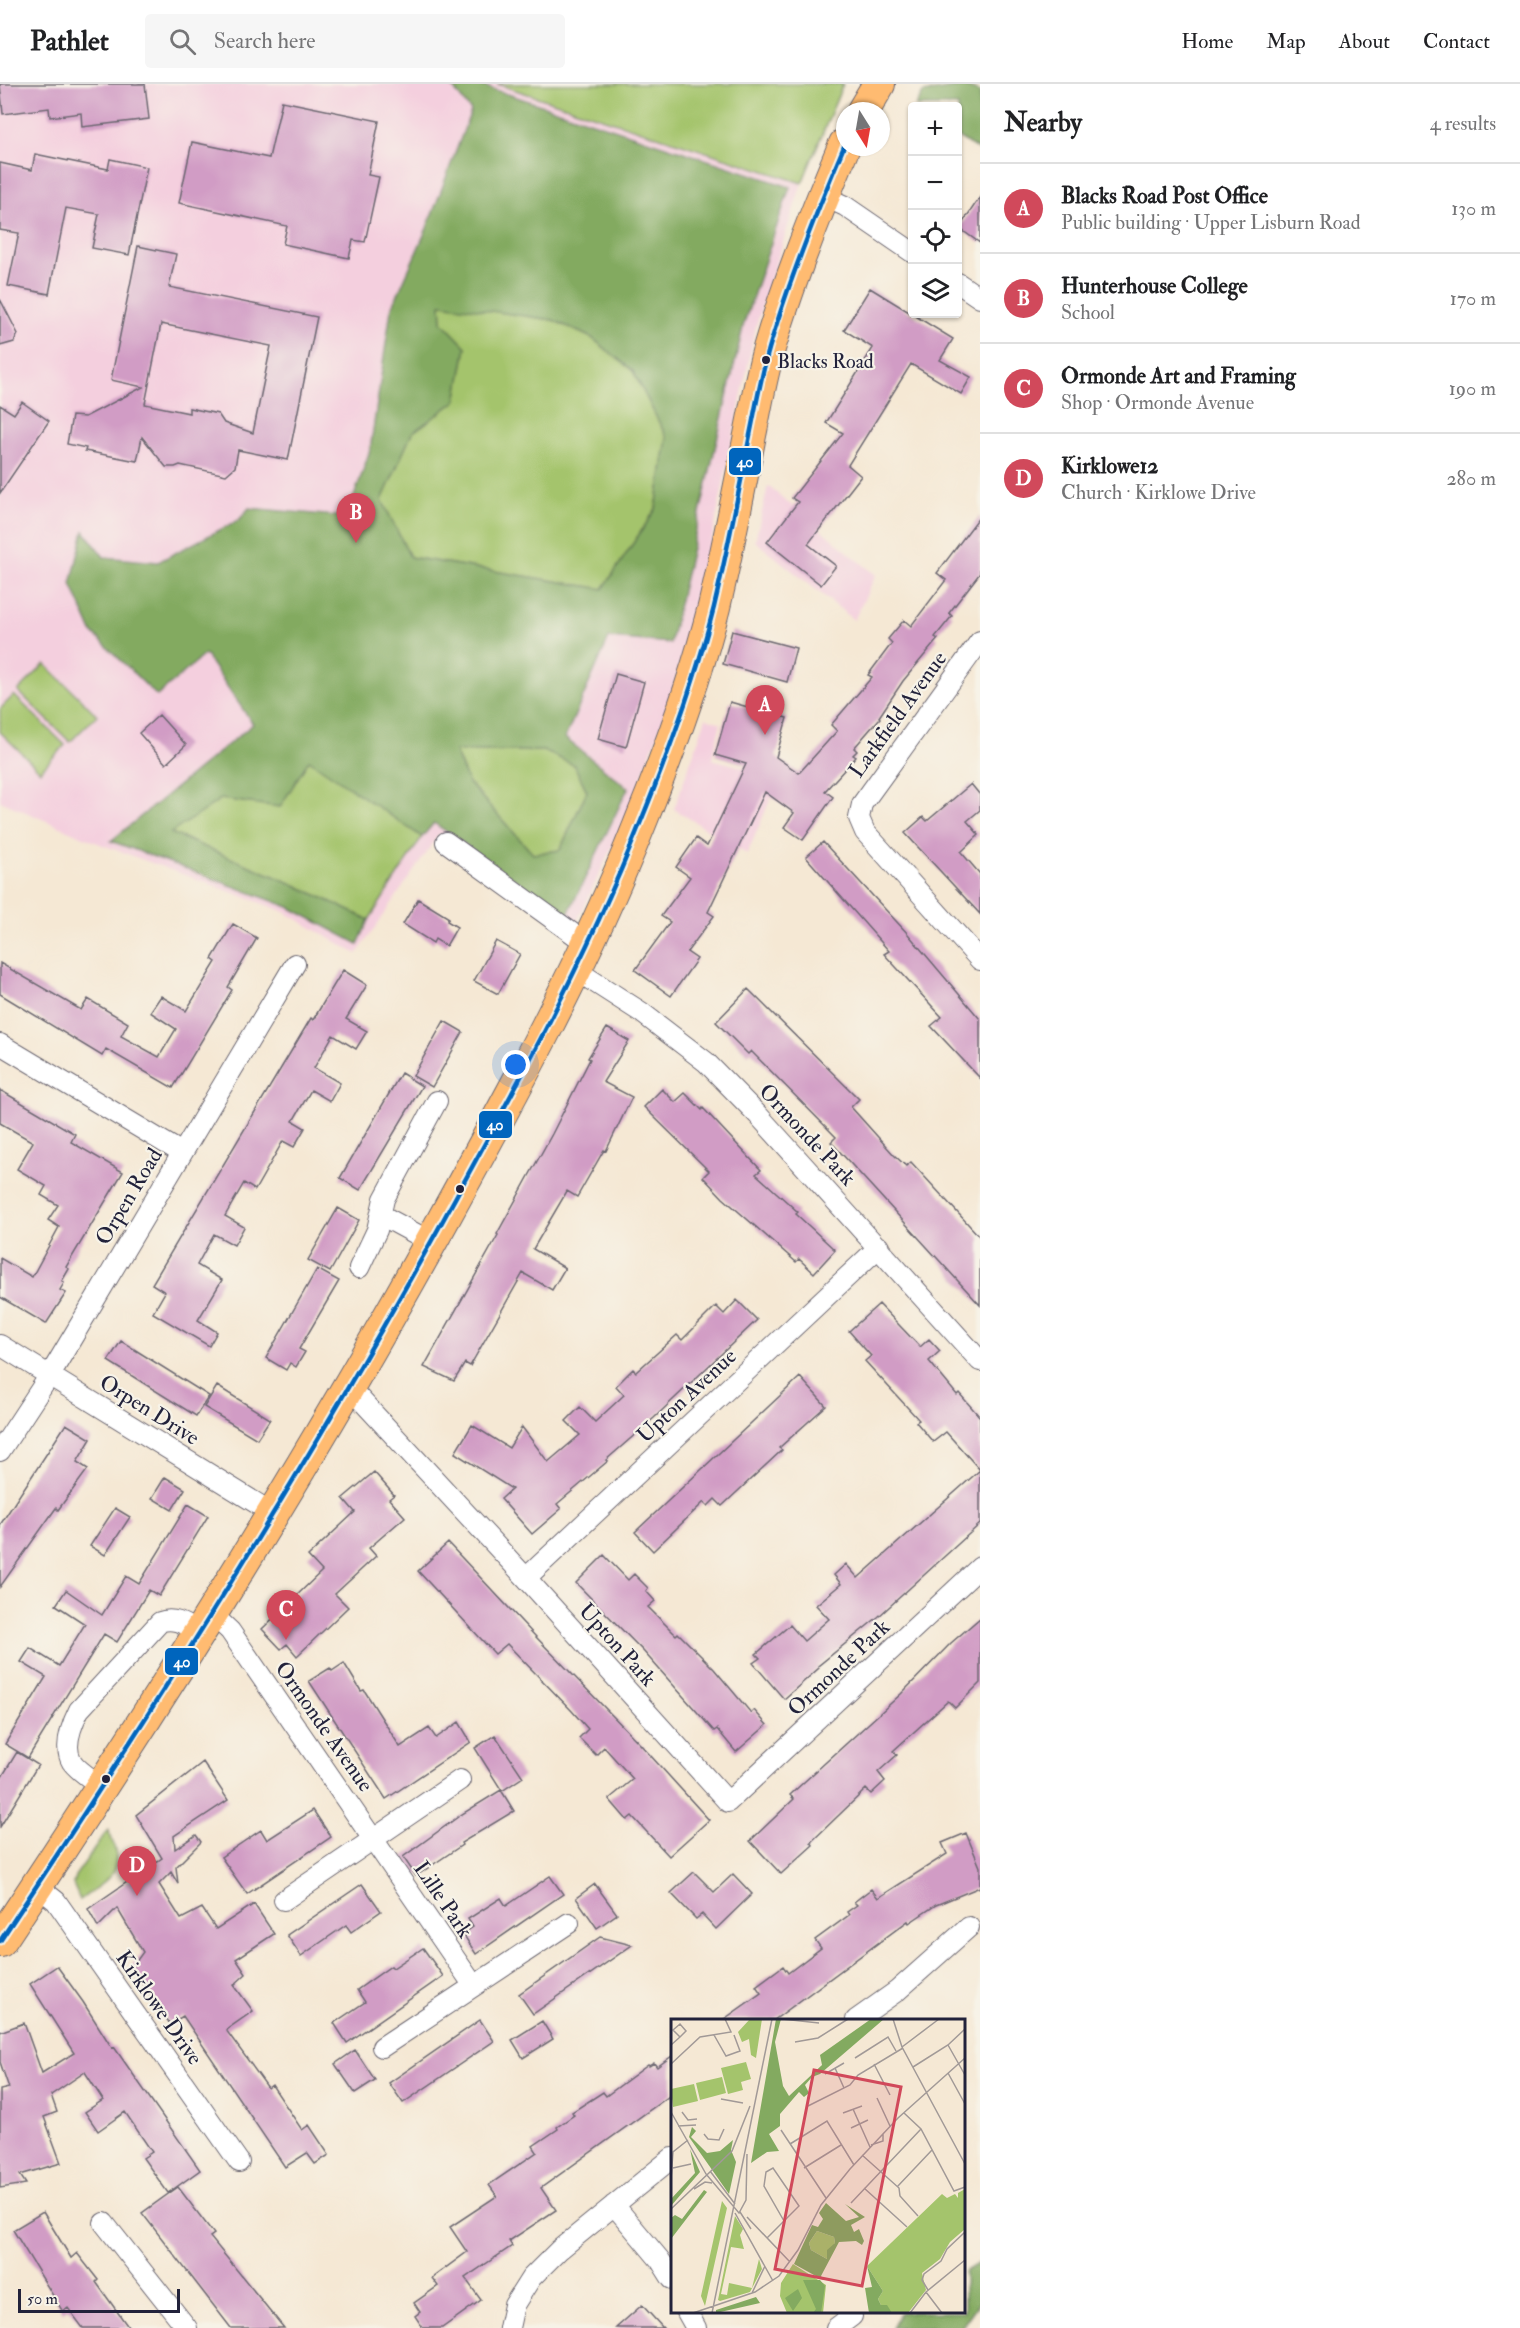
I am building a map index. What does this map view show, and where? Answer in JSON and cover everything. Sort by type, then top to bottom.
[{"type":"main road","points":[[868,102],[879,84]]},
{"type":"main road","points":[[0,1941],[103,1788],[274,1514],[349,1387],[517,1083],[616,883],[639,827],[689,689],[713,609],[767,356],[823,196],[840,156]]},
{"type":"street","points":[[823,196],[845,206],[908,249]]},
{"type":"street","points":[[962,286],[980,298]]},
{"type":"street","name":"Larkfield Avenue","points":[[980,641],[862,804],[859,818],[865,832],[980,960]]},
{"type":"street","name":"Ormonde Park","points":[[446,842],[580,956],[641,1012],[706,1062],[879,1247],[980,1361]]},
{"type":"street","name":"Orpen Road","points":[[0,1451],[50,1375],[295,963]]},
{"type":"street","points":[[0,1044],[182,1153]]},
{"type":"street","points":[[358,1268],[377,1230],[384,1199],[437,1101]]},
{"type":"street","points":[[381,1215],[431,1242]]},
{"type":"street","name":"Upton Avenue","points":[[526,1578],[879,1247]]},
{"type":"street","name":"Orpen Drive","points":[[0,1345],[274,1514]]},
{"type":"street","name":"Upton Park","points":[[349,1387],[526,1578],[728,1802]]},
{"type":"street","name":"Ormonde Park","points":[[728,1802],[980,1567]]},
{"type":"street","name":"Ormonde Avenue","points":[[103,1788],[72,1762],[69,1752],[71,1727],[79,1710],[160,1622],[168,1619],[206,1624],[230,1631],[374,1839]]},
{"type":"street","points":[[284,1900],[460,1780]]},
{"type":"street","name":"Lille Park","points":[[374,1839],[474,1986]]},
{"type":"street","name":"Kirklowe Drive","points":[[37,1886],[56,1901],[239,2162]]},
{"type":"street","points":[[382,2047],[569,1923]]},
{"type":"street","points":[[857,2019],[897,1991],[969,1926]]},
{"type":"street","points":[[509,2328],[514,2305],[531,2278],[559,2250],[671,2159]]},
{"type":"street","points":[[614,2205],[660,2259],[671,2277]]},
{"type":"street","points":[[104,2223],[187,2328]]},
{"type":"street","points":[[688,2313],[696,2328]]},
{"type":"shaded area","points":[[0,84],[497,84],[802,183],[756,326],[701,592],[671,697],[632,804],[573,930],[439,834],[357,954],[283,911],[100,844],[0,801]]},
{"type":"shaded area","points":[[768,486],[876,575],[854,620],[755,541]]},
{"type":"shaded area","points":[[706,718],[721,723],[712,759],[780,777],[747,854],[674,809]]},
{"type":"green space","points":[[450,84],[477,84],[790,187],[744,323],[670,643],[609,638],[565,738],[628,788],[567,916],[434,823],[422,837],[309,760],[280,807],[221,799],[171,833],[293,884],[369,920],[358,944],[289,907],[111,841],[253,724],[205,654],[157,696],[92,632],[71,584],[84,531],[104,557],[158,562],[239,520],[249,508],[347,517],[370,450],[391,310],[427,228],[471,111]],"holes":[[[441,304],[553,320],[592,338],[633,371],[667,438],[656,509],[603,589],[410,557],[382,500],[412,433],[456,401],[466,347],[442,322]],[[455,751],[544,751],[574,765],[587,791],[560,850],[533,854],[468,782]]]},
{"type":"green space","points":[[497,84],[843,84],[802,183]]},
{"type":"green space","points":[[964,86],[980,92],[980,151],[962,140],[962,102],[918,102],[923,93]]},
{"type":"green space","points":[[441,303],[553,320],[592,338],[633,371],[667,438],[656,509],[603,589],[410,557],[382,500],[412,433],[456,401],[466,347],[442,322]]},
{"type":"green space","points":[[45,664],[97,715],[70,742],[18,691]]},
{"type":"green space","points":[[14,695],[65,745],[40,771],[0,732],[0,709]]},
{"type":"green space","points":[[455,751],[544,751],[574,765],[587,791],[560,850],[533,854],[468,782]]},
{"type":"green space","points":[[309,759],[422,837],[369,920],[293,884],[170,833],[221,799],[280,807]]},
{"type":"green space","points":[[108,1830],[114,1844],[116,1864],[101,1885],[80,1900],[73,1884],[75,1876]]},
{"type":"green space","points":[[980,2262],[980,2301],[961,2328],[892,2328],[900,2313],[965,2313],[965,2271]]},
{"type":"building","points":[[0,84],[145,84],[149,119],[82,127],[81,113],[50,117],[49,108],[3,114]]},
{"type":"building","points":[[282,101],[379,121],[368,175],[379,177],[365,242],[353,240],[349,258],[283,244],[287,226],[179,203],[192,142],[269,158]]},
{"type":"building","points":[[35,154],[108,169],[110,159],[147,167],[129,255],[92,248],[99,214],[66,208],[49,294],[8,286],[19,233],[0,230],[0,163],[32,170]]},
{"type":"building","points":[[980,197],[980,243],[962,230],[962,224]]},
{"type":"building","points":[[138,246],[176,254],[169,287],[317,317],[288,460],[238,450],[235,467],[226,475],[180,465],[166,467],[142,437],[137,461],[85,451],[86,448],[67,444],[72,416],[85,417],[143,387],[111,380]],"holes":[[[161,324],[271,346],[253,433],[224,423],[218,414],[189,408],[189,413],[145,404]]]},
{"type":"building","points":[[870,288],[908,311],[908,318],[919,318],[953,339],[940,360],[971,377],[961,394],[911,364],[848,465],[861,476],[808,544],[836,566],[821,585],[767,542],[798,502],[792,498],[843,433],[826,423],[873,348],[844,330]]},
{"type":"building","points":[[0,299],[18,334],[14,342],[0,346]]},
{"type":"building","points":[[22,402],[49,421],[0,493],[0,405],[14,414]]},
{"type":"building","points":[[980,516],[980,573],[949,613],[952,616],[935,637],[938,639],[903,681],[880,718],[854,748],[857,751],[853,755],[856,757],[825,791],[833,797],[803,840],[784,827],[794,813],[765,792],[708,912],[714,916],[687,952],[697,959],[671,996],[635,970],[670,922],[661,916],[690,877],[676,867],[696,838],[707,846],[746,764],[715,755],[730,702],[787,718],[776,757],[799,773],[837,731],[831,725],[872,677],[868,675],[892,643],[888,639],[904,620],[911,626],[946,580],[937,573]]},
{"type":"building","points":[[732,631],[796,648],[787,682],[723,664]]},
{"type":"building","points":[[616,674],[644,682],[626,747],[598,739]]},
{"type":"building","points":[[159,715],[186,745],[166,764],[139,733]]},
{"type":"building","points":[[971,784],[980,795],[980,810],[967,821],[979,835],[961,852],[980,874],[980,914],[905,833],[923,817],[927,821]]},
{"type":"building","points":[[823,842],[908,934],[980,1019],[980,1078],[931,1026],[942,1017],[884,954],[889,951],[806,857]]},
{"type":"building","points":[[418,899],[449,918],[447,921],[457,927],[446,946],[435,939],[433,943],[403,924]]},
{"type":"building","points":[[233,924],[257,938],[228,987],[232,990],[173,1088],[106,1049],[102,1056],[0,994],[0,963],[81,1010],[88,999],[128,1023],[121,1036],[159,1057],[176,1029],[150,1012],[161,996],[186,1011],[216,962],[212,959]]},
{"type":"building","points":[[496,941],[520,954],[498,994],[474,981]]},
{"type":"building","points":[[343,970],[367,985],[346,1019],[367,1031],[356,1049],[333,1035],[314,1068],[340,1083],[330,1101],[311,1090],[293,1121],[305,1128],[294,1147],[283,1141],[255,1190],[244,1183],[225,1216],[244,1227],[234,1245],[214,1234],[197,1265],[222,1280],[198,1320],[217,1332],[209,1346],[153,1313],[165,1292],[152,1284],[311,1018],[313,1020]]},
{"type":"building","points":[[748,989],[859,1099],[851,1107],[894,1155],[906,1166],[911,1162],[980,1237],[980,1305],[831,1142],[836,1137],[751,1051],[748,1054],[716,1022]]},
{"type":"building","points":[[444,1021],[463,1032],[432,1087],[413,1076]]},
{"type":"building","points":[[607,1028],[629,1041],[603,1082],[632,1097],[606,1151],[604,1150],[577,1197],[567,1191],[533,1249],[565,1268],[552,1290],[523,1273],[470,1366],[465,1363],[454,1381],[424,1367],[552,1134],[590,1059],[588,1058]]},
{"type":"building","points":[[401,1073],[422,1086],[360,1190],[340,1178]]},
{"type":"building","points":[[662,1089],[675,1102],[685,1093],[702,1110],[703,1108],[761,1170],[756,1174],[835,1250],[814,1273],[799,1259],[796,1262],[723,1198],[703,1177],[709,1171],[644,1107]]},
{"type":"building","points":[[0,1090],[75,1134],[71,1142],[123,1172],[66,1267],[69,1269],[60,1290],[66,1293],[46,1324],[0,1297],[0,1258],[32,1277],[59,1227],[48,1220],[58,1205],[41,1195],[46,1186],[17,1169],[33,1142],[0,1123]]},
{"type":"building","points":[[338,1208],[359,1220],[330,1272],[308,1260]]},
{"type":"building","points":[[317,1269],[339,1281],[299,1349],[305,1352],[296,1367],[290,1363],[286,1370],[266,1358]]},
{"type":"building","points":[[737,1300],[757,1320],[654,1418],[606,1460],[608,1461],[557,1504],[561,1509],[532,1534],[501,1499],[512,1489],[455,1453],[472,1425],[509,1448],[522,1427],[548,1462],[580,1435],[566,1421],[580,1407],[595,1422],[624,1395],[616,1386],[633,1369],[636,1372],[677,1335],[682,1340],[716,1306],[724,1314]]},
{"type":"building","points":[[879,1304],[920,1347],[929,1339],[940,1351],[929,1361],[957,1395],[959,1393],[980,1417],[980,1470],[946,1432],[933,1442],[916,1422],[919,1420],[865,1361],[871,1356],[849,1331]]},
{"type":"building","points":[[121,1341],[209,1396],[196,1416],[108,1361]]},
{"type":"building","points":[[800,1377],[826,1406],[779,1448],[782,1450],[722,1506],[715,1499],[708,1506],[704,1502],[653,1551],[635,1532]]},
{"type":"building","points":[[217,1386],[270,1419],[257,1439],[204,1407]]},
{"type":"building","points":[[66,1424],[91,1439],[77,1462],[88,1469],[58,1510],[56,1508],[0,1587],[0,1525]]},
{"type":"building","points":[[980,1470],[980,1524],[878,1617],[818,1666],[819,1668],[784,1699],[753,1663],[760,1658],[756,1654],[790,1625],[804,1641],[829,1619],[816,1605],[841,1584],[834,1575],[846,1564],[858,1578]]},
{"type":"building","points":[[374,1472],[394,1495],[389,1499],[405,1517],[369,1548],[376,1556],[335,1594],[348,1607],[297,1656],[287,1644],[281,1649],[262,1629],[322,1571],[308,1556],[355,1512],[343,1498]]},
{"type":"building","points":[[165,1477],[185,1489],[172,1510],[152,1498]]},
{"type":"building","points":[[188,1504],[208,1516],[159,1596],[149,1590],[117,1642],[104,1634],[28,1758],[5,1744],[46,1677],[21,1662],[30,1648],[59,1666],[85,1624],[56,1605],[66,1590],[102,1615],[126,1576],[139,1584]]},
{"type":"building","points":[[115,1508],[130,1517],[105,1555],[90,1546]]},
{"type":"building","points":[[448,1543],[640,1744],[709,1820],[669,1856],[632,1816],[627,1820],[609,1799],[633,1779],[604,1747],[596,1755],[579,1738],[588,1729],[507,1644],[495,1654],[418,1571]]},
{"type":"building","points":[[604,1555],[628,1580],[634,1574],[648,1588],[646,1591],[655,1601],[648,1607],[714,1669],[751,1713],[754,1710],[767,1725],[736,1752],[717,1729],[714,1731],[643,1651],[576,1583]]},
{"type":"building","points":[[980,1618],[980,1683],[955,1708],[948,1701],[893,1751],[897,1755],[878,1772],[885,1781],[871,1794],[866,1789],[811,1842],[813,1845],[781,1874],[750,1841],[794,1799],[790,1795]]},
{"type":"building","points":[[344,1663],[400,1747],[429,1728],[436,1738],[459,1722],[471,1742],[386,1799],[309,1681],[330,1668],[332,1671]]},
{"type":"building","points":[[495,1735],[523,1777],[502,1791],[475,1748]]},
{"type":"building","points":[[17,1752],[38,1765],[0,1827],[0,1780]]},
{"type":"building","points":[[203,1762],[228,1800],[174,1836],[175,1849],[196,1835],[201,1842],[176,1867],[178,1884],[171,1872],[159,1884],[181,1919],[202,1908],[216,1929],[254,1904],[274,1934],[236,1959],[246,1974],[234,1985],[253,2011],[226,2030],[268,2088],[272,2085],[302,2130],[309,2125],[329,2155],[315,2164],[307,2153],[285,2167],[183,2016],[170,2024],[132,1967],[143,1952],[117,1908],[98,1927],[88,1909],[162,1858],[136,1815]]},
{"type":"building","points":[[501,1790],[514,1811],[461,1843],[462,1845],[416,1876],[403,1857],[462,1814]]},
{"type":"building","points":[[313,1810],[331,1837],[247,1894],[221,1857],[261,1830],[267,1840]]},
{"type":"building","points":[[966,1833],[980,1867],[980,1887],[936,1905],[909,1923],[908,1921],[775,2019],[724,2019],[761,1993],[756,1986],[783,1966],[788,1973],[821,1948],[815,1940],[849,1915],[847,1912],[857,1905],[854,1902],[871,1889],[878,1898],[947,1854],[942,1843]]},
{"type":"building","points":[[694,1872],[714,1892],[733,1874],[752,1894],[716,1929],[702,1914],[696,1919],[671,1893]]},
{"type":"building","points":[[550,1876],[563,1894],[476,1954],[463,1934],[473,1927],[468,1919],[501,1898],[506,1906]]},
{"type":"building","points":[[362,1884],[381,1911],[351,1932],[346,1925],[301,1956],[287,1935]]},
{"type":"building","points":[[595,1884],[617,1914],[597,1928],[576,1898]]},
{"type":"building","points":[[600,1937],[632,1945],[533,2014],[519,1994]]},
{"type":"building","points":[[423,1948],[443,1976],[347,2043],[334,2023],[365,2002],[357,1990],[391,1966],[393,1968]]},
{"type":"building","points":[[57,1966],[112,2048],[114,2047],[200,2170],[168,2193],[143,2158],[152,2152],[125,2112],[98,2131],[85,2112],[103,2100],[85,2072],[51,2095],[57,2112],[44,2117],[61,2163],[20,2175],[26,2184],[0,2188],[0,2090],[9,2088],[0,2062],[0,2032],[24,2023],[42,2073],[74,2053],[30,1984]]},
{"type":"building","points":[[480,2020],[494,2041],[403,2103],[389,2083]]},
{"type":"building","points":[[542,2021],[553,2039],[523,2058],[512,2040]]},
{"type":"building","points":[[355,2050],[375,2080],[355,2093],[335,2064]]},
{"type":"building","points":[[671,2057],[671,2095],[541,2188],[556,2210],[509,2241],[512,2246],[465,2278],[481,2300],[442,2328],[423,2328],[415,2316],[420,2312],[414,2303],[438,2286],[432,2278],[467,2252],[450,2227],[497,2196],[489,2185],[537,2152],[533,2146],[558,2129],[557,2127],[574,2115],[572,2112],[603,2092],[606,2096],[648,2065],[654,2063],[657,2067]]},
{"type":"building","points":[[178,2187],[214,2234],[210,2237],[284,2328],[231,2328],[142,2213]]},
{"type":"building","points":[[43,2212],[71,2258],[77,2253],[98,2280],[96,2282],[129,2328],[83,2328],[68,2308],[63,2312],[13,2230]]},
{"type":"building","points":[[642,2305],[663,2328],[616,2328]]},
{"type":"transit line","name":"40","points":[[0,1941],[173,1676],[338,1406],[495,1125],[572,977],[618,877],[690,691],[714,607],[767,354],[796,267],[840,156]]},
{"type":"place","name":"Blacks Road","points":[[766,360]]},
{"type":"place","name":"Hunterhouse College","points":[[356,543]]},
{"type":"place","name":"Blacks Road Post Office","points":[[765,735]]},
{"type":"place","name":"Ormonde Art and Framing","points":[[286,1640]]},
{"type":"place","name":"Kirklowe12","points":[[137,1896]]}]
